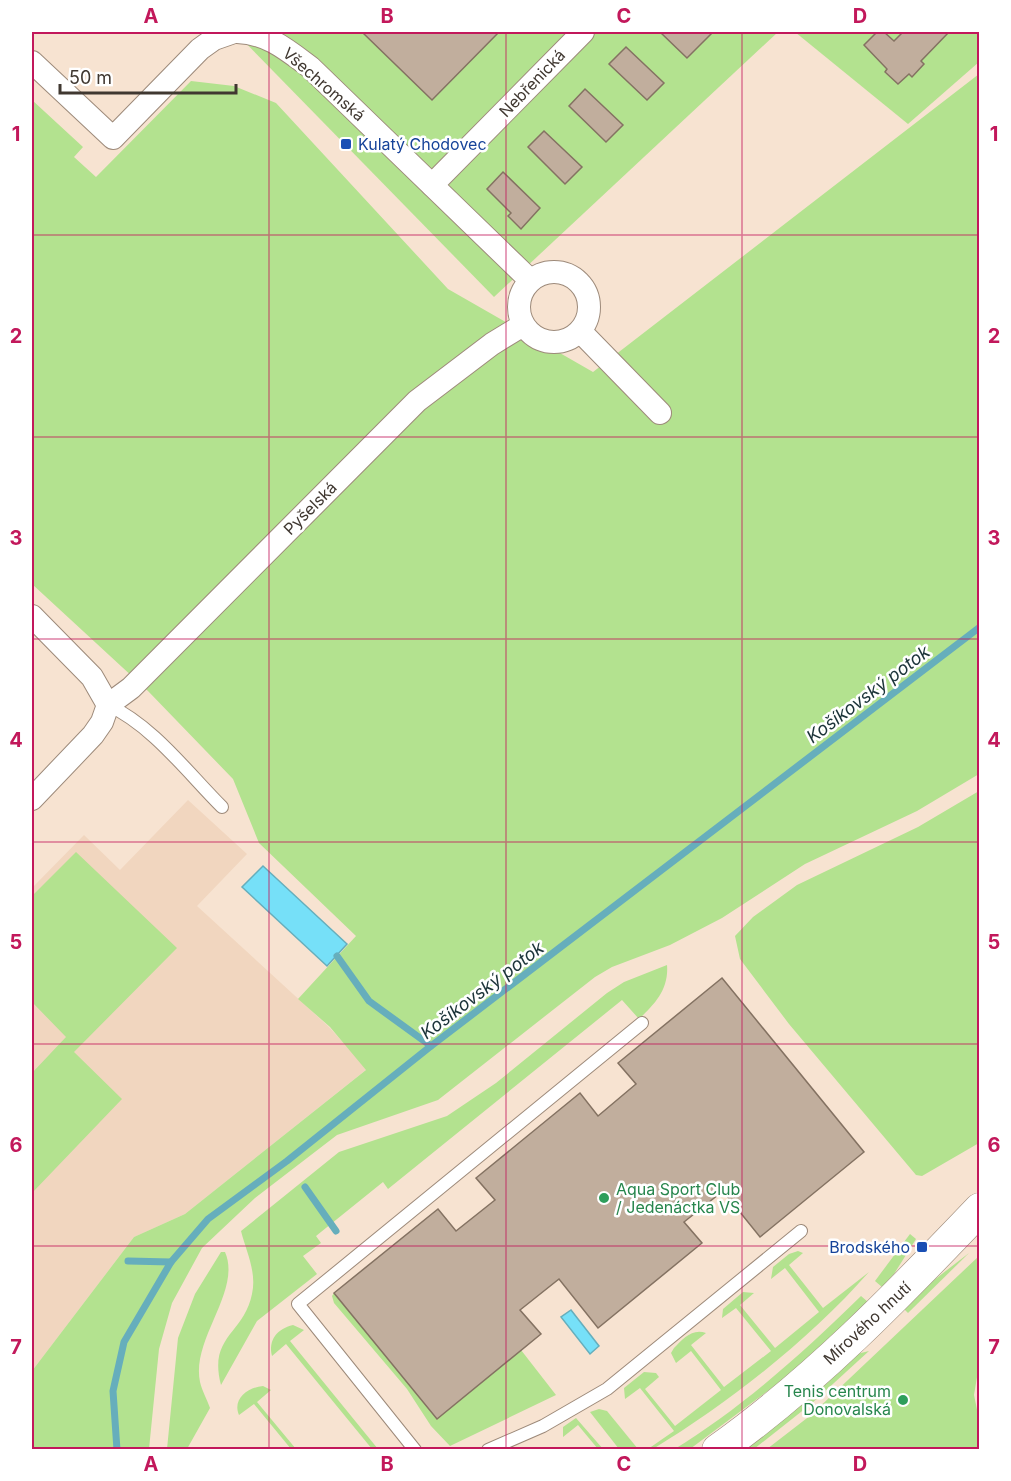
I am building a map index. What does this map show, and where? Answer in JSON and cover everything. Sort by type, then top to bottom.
[{"type":"main road","name":"Mírového hnutí","points":[[718,1449],[747,1429],[847,1344],[903,1291],[980,1209]]},
{"type":"street","name":"Všechromská","points":[[32,62],[112,138],[200,49],[214,39],[235,32],[254,32],[276,42],[310,67],[530,280]]},
{"type":"street","name":"Nebřenická","points":[[432,185],[583,32]]},
{"type":"street","points":[[549,272],[559,272],[576,280],[587,296],[589,305],[585,323],[580,331],[564,341],[555,342],[537,338],[523,325],[518,307],[520,297],[530,280],[549,272]]},
{"type":"street","name":"Pyšelská","points":[[32,799],[93,735],[102,722],[108,705],[131,688],[417,401],[492,344],[523,325]]},
{"type":"street","points":[[580,331],[660,413]]},
{"type":"street","points":[[32,616],[92,677],[108,705]]},
{"type":"lane","points":[[108,705],[126,713],[147,731],[222,807]]},
{"type":"lane","points":[[415,1449],[298,1304],[642,1023]]},
{"type":"lane","points":[[488,1449],[543,1426],[607,1389],[801,1231]]},
{"type":"shaded area","points":[[188,800],[247,854],[197,906],[329,1027],[367,1069],[185,1214],[134,1237],[32,1371],[32,888],[84,835],[120,870]]},
{"type":"green space","points":[[235,32],[778,32],[494,297]]},
{"type":"green space","points":[[795,32],[979,32],[979,62],[908,124]]},
{"type":"green space","points":[[979,74],[979,774],[917,811],[805,864],[722,918],[670,945],[612,967],[595,977],[438,1100],[337,1135],[255,1198],[202,1248],[172,1303],[159,1349],[149,1449],[32,1449],[32,1371],[134,1237],[185,1214],[366,1070],[330,1027],[298,999],[356,936],[259,843],[233,779],[148,691],[32,584],[32,100],[83,147],[74,157],[96,177],[191,81],[234,86],[276,103],[448,289],[593,372]]},
{"type":"green space","points":[[979,791],[979,1143],[922,1176],[916,1175],[789,1024],[740,959],[735,936],[753,917],[797,885],[918,827]]},
{"type":"green space","points":[[76,852],[177,948],[74,1052],[122,1099],[32,1193],[32,1073],[66,1037],[32,1002],[32,896]]},
{"type":"green space","points":[[667,965],[666,981],[660,995],[639,1019],[622,1000],[388,1189],[383,1182],[316,1236],[321,1243],[303,1256],[317,1274],[257,1321],[221,1385],[218,1369],[219,1356],[223,1345],[248,1307],[252,1294],[252,1270],[241,1231],[339,1152],[447,1116],[496,1083],[607,993],[624,982]]},
{"type":"green space","points":[[910,1234],[916,1239],[894,1274],[882,1287],[875,1281]]},
{"type":"green space","points":[[798,1251],[803,1253],[789,1265],[823,1308],[869,1272],[821,1321],[767,1368],[682,1431],[653,1449],[648,1449],[674,1431],[640,1388],[625,1399],[624,1388],[644,1372],[656,1373],[659,1377],[645,1389],[675,1426],[721,1390],[691,1351],[676,1363],[671,1353],[684,1338],[696,1332],[706,1333],[691,1345],[724,1387],[771,1351],[736,1308],[722,1318],[723,1309],[743,1292],[754,1293],[740,1305],[775,1348],[819,1312],[785,1268],[771,1279],[773,1267],[789,1254]]},
{"type":"green space","points":[[221,1252],[225,1252],[228,1267],[227,1283],[202,1349],[199,1366],[200,1382],[210,1408],[187,1449],[167,1449],[178,1338],[195,1294]]},
{"type":"green space","points":[[969,1253],[908,1313],[904,1309],[929,1284]]},
{"type":"green space","points":[[979,1256],[980,1359],[974,1395],[979,1419],[979,1449],[767,1449],[811,1415]]},
{"type":"green space","points":[[334,1293],[521,1350],[556,1395],[450,1446],[431,1426],[407,1389],[334,1303],[332,1296]]},
{"type":"green space","points":[[861,1296],[868,1302],[792,1373],[690,1449],[673,1450],[748,1398]]},
{"type":"green space","points":[[293,1325],[304,1330],[290,1341],[378,1449],[372,1449],[286,1344],[272,1356],[271,1345],[275,1336],[282,1329]]},
{"type":"green space","points":[[869,1351],[811,1404],[754,1449],[742,1450],[857,1354]]},
{"type":"green space","points":[[263,1386],[271,1390],[257,1402],[296,1449],[291,1449],[254,1404],[239,1415],[238,1404],[243,1395],[247,1391]]},
{"type":"green space","points":[[599,1409],[607,1411],[638,1449],[619,1449],[590,1412]]},
{"type":"green space","points":[[576,1418],[603,1449],[598,1449],[578,1425],[563,1437],[563,1427]]},
{"type":"water","points":[[263,866],[347,944],[327,966],[242,887]]},
{"type":"water","points":[[571,1310],[599,1346],[590,1354],[561,1317]]},
{"type":"building","points":[[362,32],[499,32],[432,100]]},
{"type":"building","points":[[660,32],[713,32],[687,58]]},
{"type":"building","points":[[877,32],[884,32],[894,41],[903,32],[949,32],[921,61],[924,64],[912,77],[909,74],[898,84],[885,72],[887,69],[864,45]]},
{"type":"building","points":[[626,47],[664,83],[647,100],[609,64]]},
{"type":"building","points":[[585,89],[623,125],[606,142],[569,106]]},
{"type":"building","points":[[544,131],[582,167],[565,184],[528,147]]},
{"type":"building","points":[[503,172],[540,208],[521,229],[508,216],[511,213],[487,189]]},
{"type":"building","name":"Aqua Sport Club / Jedenáctka VS","points":[[722,978],[864,1152],[760,1237],[723,1191],[684,1222],[702,1243],[598,1328],[559,1279],[520,1310],[541,1334],[437,1419],[334,1293],[438,1209],[456,1231],[495,1200],[476,1178],[580,1093],[598,1116],[636,1084],[618,1063]]},
{"type":"waterway","name":"Košíkovský potok","points":[[117,1450],[113,1391],[124,1342],[171,1262],[208,1219],[287,1161],[431,1046],[980,627]]},
{"type":"waterway","points":[[337,956],[369,1001],[431,1046]]},
{"type":"waterway","points":[[305,1187],[336,1231]]},
{"type":"waterway","points":[[128,1261],[171,1262]]},
{"type":"place","name":"Kulatý Chodovec","points":[[346,144]]},
{"type":"place","name":"Aqua Sport Club / Jedenáctka VS","points":[[604,1198]]},
{"type":"place","name":"Brodského","points":[[922,1247]]},
{"type":"place","name":"Tenis centrum Donovalská","points":[[903,1400]]}]
